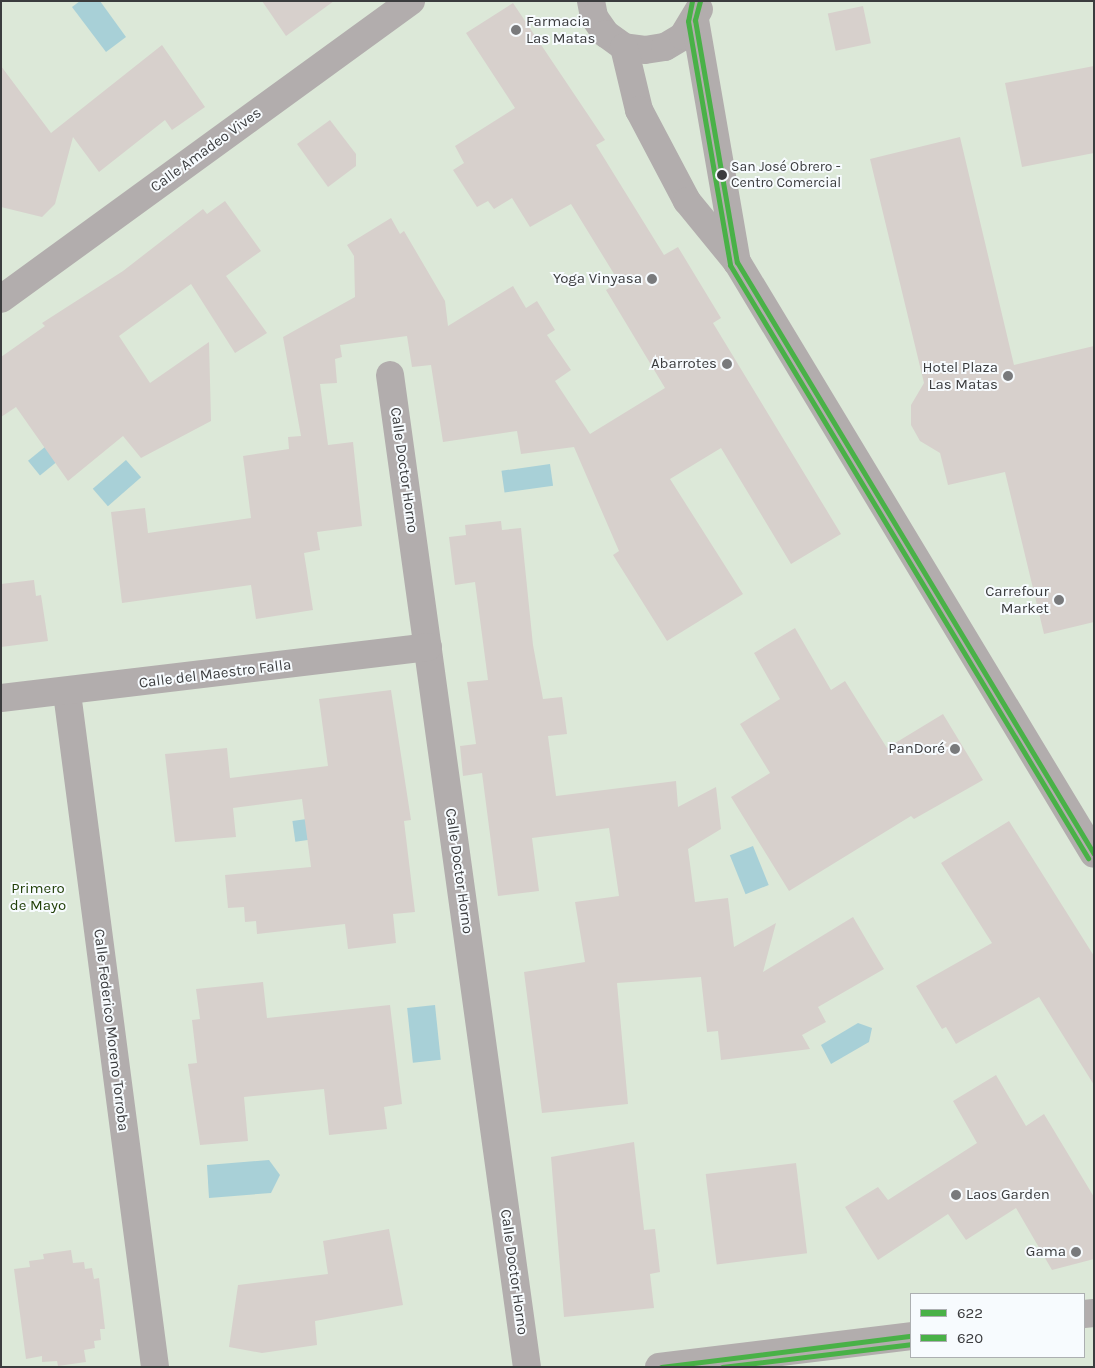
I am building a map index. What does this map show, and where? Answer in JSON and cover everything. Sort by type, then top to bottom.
[{"type":"street","name":"Calle Amadeo Vives","points":[[1,299],[411,1]]},
{"type":"street","points":[[591,1],[594,17],[606,34],[624,46],[645,50],[665,48],[683,36],[698,10]]},
{"type":"street","points":[[698,10],[737,262]]},
{"type":"street","points":[[624,46],[639,110],[687,201],[737,262],[1094,854]]},
{"type":"street","name":"Calle Doctor Horno","points":[[390,375],[527,1367]]},
{"type":"street","name":"Calle del Maestro Falla","points":[[1,698],[67,693],[428,647]]},
{"type":"street","name":"Calle Federico Moreno Torroba","points":[[67,693],[155,1367]]},
{"type":"street","points":[[659,1367],[817,1357],[910,1336]]},
{"type":"green space","name":"Primero de Mayo","points":[[1,1],[1094,1],[1094,1367],[1,1367]]},
{"type":"water","points":[[80,1],[100,1],[126,37],[106,52],[72,7]]},
{"type":"water","points":[[56,438],[68,453],[40,475],[28,461]]},
{"type":"water","points":[[126,460],[141,477],[108,506],[93,489]]},
{"type":"water","points":[[550,464],[553,486],[505,493],[501,471]]},
{"type":"water","points":[[335,815],[338,836],[295,842],[292,821]]},
{"type":"water","points":[[753,846],[769,885],[746,894],[730,855]]},
{"type":"water","points":[[435,1005],[441,1060],[413,1063],[407,1008]]},
{"type":"water","points":[[858,1023],[872,1028],[869,1042],[831,1064],[821,1045]]},
{"type":"water","points":[[269,1160],[280,1175],[271,1193],[209,1198],[207,1165]]},
{"type":"building","points":[[262,1],[334,1],[286,36]]},
{"type":"building","points":[[513,3],[605,140],[596,145],[664,255],[678,247],[721,318],[713,323],[841,534],[791,564],[721,448],[670,479],[743,594],[667,641],[613,555],[619,551],[574,447],[521,454],[517,431],[443,442],[431,365],[412,367],[407,336],[340,345],[342,357],[335,359],[337,383],[320,384],[328,445],[353,442],[362,526],[317,532],[320,550],[304,553],[313,610],[256,619],[251,585],[122,603],[111,512],[145,508],[148,533],[251,518],[243,456],[289,449],[288,437],[301,436],[283,337],[355,297],[354,256],[347,245],[391,218],[400,234],[404,231],[445,301],[448,326],[513,286],[526,308],[537,301],[555,330],[547,335],[571,370],[555,381],[590,434],[665,388],[606,290],[619,282],[571,204],[530,227],[512,198],[494,209],[488,201],[477,207],[453,170],[464,163],[455,146],[515,108],[466,33]]},
{"type":"building","points":[[863,6],[871,43],[836,51],[828,13]]},
{"type":"building","points":[[162,45],[205,107],[172,130],[165,120],[99,172],[73,137],[55,204],[42,217],[1,207],[1,66],[51,133]]},
{"type":"building","points":[[1094,66],[1094,153],[1022,167],[1005,83]]},
{"type":"building","points":[[330,120],[356,154],[356,166],[328,187],[297,144]]},
{"type":"building","name":"Hotel Plaza Las Matas","points":[[960,137],[1014,365],[1094,346],[1094,622],[1044,634],[1005,472],[948,485],[940,453],[920,441],[911,425],[911,405],[924,383],[870,159]]},
{"type":"building","points":[[225,201],[261,251],[226,276],[267,333],[235,353],[191,284],[119,336],[150,383],[209,342],[211,421],[141,458],[123,436],[68,481],[16,407],[1,417],[1,357],[45,326],[42,323],[123,271],[203,209],[207,214]]},
{"type":"building","points":[[501,521],[502,530],[521,528],[533,645],[543,699],[562,697],[567,734],[548,736],[556,796],[676,781],[678,807],[716,787],[721,829],[688,849],[695,902],[728,898],[734,947],[776,923],[763,972],[853,917],[884,969],[818,1007],[826,1022],[802,1035],[810,1049],[721,1060],[718,1031],[707,1032],[701,977],[617,983],[628,1104],[542,1113],[524,972],[585,962],[575,902],[619,896],[609,828],[532,838],[539,891],[498,896],[482,773],[463,776],[460,746],[476,744],[467,682],[488,680],[475,582],[455,585],[449,537],[466,535],[465,525]]},
{"type":"building","points":[[34,580],[36,596],[41,595],[48,641],[1,647],[1,584]]},
{"type":"building","points":[[795,628],[831,690],[845,681],[887,748],[943,714],[983,780],[914,819],[911,816],[789,891],[731,797],[770,773],[740,724],[780,699],[754,653]]},
{"type":"building","points":[[391,690],[411,820],[404,821],[415,912],[393,914],[396,943],[348,949],[345,924],[257,934],[256,921],[245,922],[244,907],[228,908],[225,875],[311,867],[302,799],[233,808],[236,837],[175,842],[165,754],[227,748],[230,778],[328,766],[319,699]]},
{"type":"building","points":[[1009,821],[1094,956],[1094,1085],[1039,997],[956,1044],[946,1027],[942,1029],[916,986],[992,943],[941,863]]},
{"type":"building","points":[[263,982],[267,1018],[390,1005],[402,1104],[384,1107],[387,1129],[329,1135],[324,1089],[244,1097],[248,1141],[200,1145],[188,1064],[197,1063],[192,1020],[200,1019],[196,989]]},
{"type":"building","points":[[996,1075],[1026,1126],[1044,1114],[1094,1197],[1094,1259],[1052,1270],[1016,1208],[966,1240],[948,1214],[878,1260],[845,1207],[878,1187],[888,1200],[977,1143],[953,1101]]},
{"type":"building","points":[[634,1142],[644,1230],[655,1229],[660,1272],[650,1274],[654,1308],[564,1317],[551,1157]]},
{"type":"building","points":[[796,1163],[807,1253],[717,1264],[706,1174]]},
{"type":"building","points":[[389,1229],[403,1305],[315,1321],[317,1345],[262,1353],[229,1347],[238,1285],[328,1274],[323,1241]]},
{"type":"building","points":[[71,1250],[73,1263],[84,1262],[85,1269],[92,1268],[94,1279],[99,1278],[105,1329],[100,1329],[101,1340],[94,1341],[95,1348],[84,1350],[86,1362],[58,1366],[57,1361],[42,1362],[42,1356],[26,1359],[14,1269],[30,1267],[29,1261],[44,1259],[43,1254]]},
{"type":"transit line","name":"620","points":[[692,1],[688,21],[730,265],[1088,858]]},
{"type":"transit line","name":"622","points":[[700,1],[695,20],[737,262],[1094,854]]},
{"type":"transit line","name":"622","points":[[661,1367],[910,1336]]},
{"type":"transit line","name":"620","points":[[722,1367],[910,1344]]},
{"type":"place","name":"Farmacia Las Matas","points":[[516,30]]},
{"type":"place","name":"San José Obrero - Centro Comercial","points":[[722,175]]},
{"type":"place","name":"Yoga Vinyasa","points":[[652,279]]},
{"type":"place","name":"Abarrotes","points":[[727,364]]},
{"type":"place","name":"Hotel Plaza Las Matas","points":[[1008,376]]},
{"type":"place","name":"Carrefour Market","points":[[1059,600]]},
{"type":"place","name":"PanDoré","points":[[955,749]]},
{"type":"place","name":"Laos Garden","points":[[956,1195]]},
{"type":"place","name":"Gama","points":[[1076,1252]]}]
